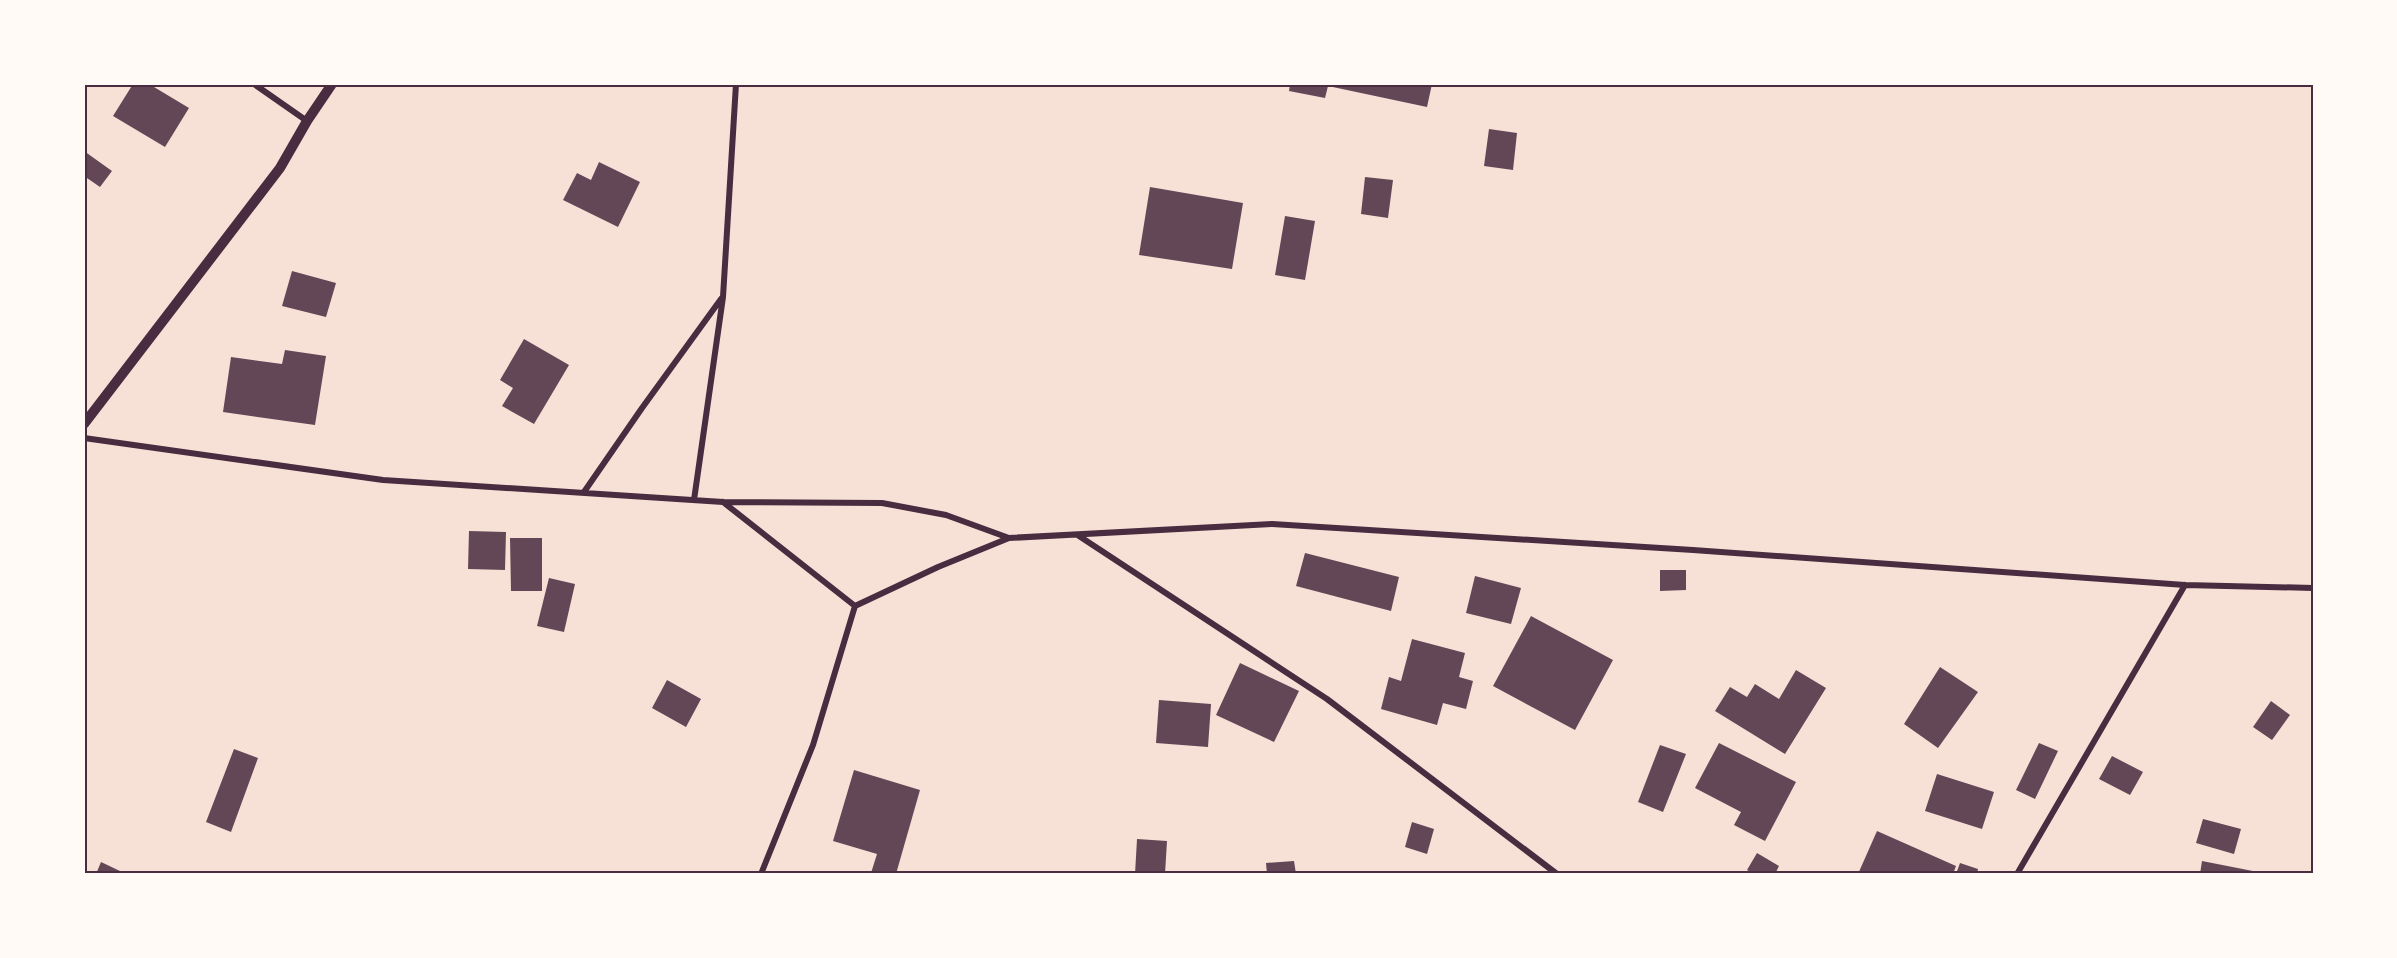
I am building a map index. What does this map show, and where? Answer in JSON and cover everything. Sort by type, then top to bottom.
[{"type":"street","points":[[254,84],[308,121]]},
{"type":"street","points":[[84,424],[280,168],[332,84]]},
{"type":"street","points":[[694,500],[723,297],[736,84]]},
{"type":"street","points":[[584,492],[723,297]]},
{"type":"street","points":[[84,438],[383,480],[723,502],[882,503],[946,515],[1009,538]]},
{"type":"street","points":[[723,502],[855,606]]},
{"type":"street","points":[[761,874],[813,745],[855,606],[938,567],[1009,538],[1272,524],[1693,550],[2186,585],[2313,588]]},
{"type":"street","points":[[1079,536],[1327,699],[1557,874]]},
{"type":"street","points":[[2017,874],[2186,585]]},
{"type":"building","points":[[133,84],[149,84],[189,108],[165,147],[113,116]]},
{"type":"building","points":[[1290,84],[1432,84],[1427,107],[1328,86],[1325,98],[1289,91]]},
{"type":"building","points":[[1489,129],[1517,133],[1513,170],[1484,166]]},
{"type":"building","points":[[84,151],[112,171],[100,187],[84,176]]},
{"type":"building","points":[[599,162],[640,182],[618,227],[563,200],[577,173],[591,180]]},
{"type":"building","points":[[1365,177],[1393,180],[1388,218],[1361,214]]},
{"type":"building","points":[[1150,187],[1243,203],[1232,269],[1139,255]]},
{"type":"building","points":[[1285,216],[1315,221],[1305,280],[1275,275]]},
{"type":"building","points":[[292,271],[336,283],[326,317],[282,306]]},
{"type":"building","points":[[524,339],[569,365],[534,424],[502,406],[513,388],[500,380]]},
{"type":"building","points":[[285,350],[326,356],[315,425],[223,412],[231,357],[282,364]]},
{"type":"building","points":[[469,531],[506,532],[505,570],[468,569]]},
{"type":"building","points":[[510,538],[542,538],[542,591],[511,591]]},
{"type":"building","points":[[1305,553],[1399,577],[1391,611],[1296,586]]},
{"type":"building","points":[[1660,570],[1686,570],[1686,590],[1660,591]]},
{"type":"building","points":[[1475,576],[1521,588],[1511,624],[1466,613]]},
{"type":"building","points":[[549,578],[575,584],[564,632],[537,626]]},
{"type":"building","points":[[1531,616],[1613,660],[1575,730],[1493,686]]},
{"type":"building","points":[[1412,639],[1465,653],[1459,677],[1473,681],[1466,709],[1443,703],[1437,725],[1381,709],[1389,677],[1401,681]]},
{"type":"building","points":[[1240,663],[1299,691],[1274,742],[1216,715]]},
{"type":"building","points":[[1940,667],[1978,692],[1938,748],[1904,724]]},
{"type":"building","points":[[1796,670],[1826,688],[1785,754],[1715,711],[1730,687],[1747,697],[1755,684],[1779,699]]},
{"type":"building","points":[[667,680],[701,699],[686,727],[652,708]]},
{"type":"building","points":[[1159,700],[1211,704],[1208,747],[1156,743]]},
{"type":"building","points":[[2271,701],[2290,715],[2272,740],[2253,727]]},
{"type":"building","points":[[1719,743],[1796,782],[1765,841],[1734,825],[1741,812],[1695,788]]},
{"type":"building","points":[[2039,743],[2058,751],[2035,799],[2016,790]]},
{"type":"building","points":[[1660,745],[1686,754],[1663,812],[1638,802]]},
{"type":"building","points":[[234,749],[258,758],[231,832],[206,822]]},
{"type":"building","points":[[2112,756],[2143,772],[2130,795],[2099,779]]},
{"type":"building","points":[[854,770],[920,790],[896,874],[871,873],[877,854],[833,841]]},
{"type":"building","points":[[1937,774],[1994,792],[1982,829],[1925,811]]},
{"type":"building","points":[[2203,819],[2241,829],[2234,854],[2196,843]]},
{"type":"building","points":[[1412,822],[1434,829],[1427,854],[1405,847]]},
{"type":"building","points":[[1877,831],[1956,866],[1953,874],[1858,874]]},
{"type":"building","points":[[1137,839],[1167,841],[1165,874],[1135,874]]},
{"type":"building","points":[[1757,853],[1779,866],[1775,874],[1754,874],[1747,870]]},
{"type":"building","points":[[1294,861],[1296,874],[1267,874],[1266,863]]},
{"type":"building","points":[[2202,861],[2263,873],[2263,874],[2200,874]]},
{"type":"building","points":[[101,862],[120,871],[118,874],[96,874]]},
{"type":"building","points":[[1960,863],[1978,869],[1977,874],[1956,874]]}]
